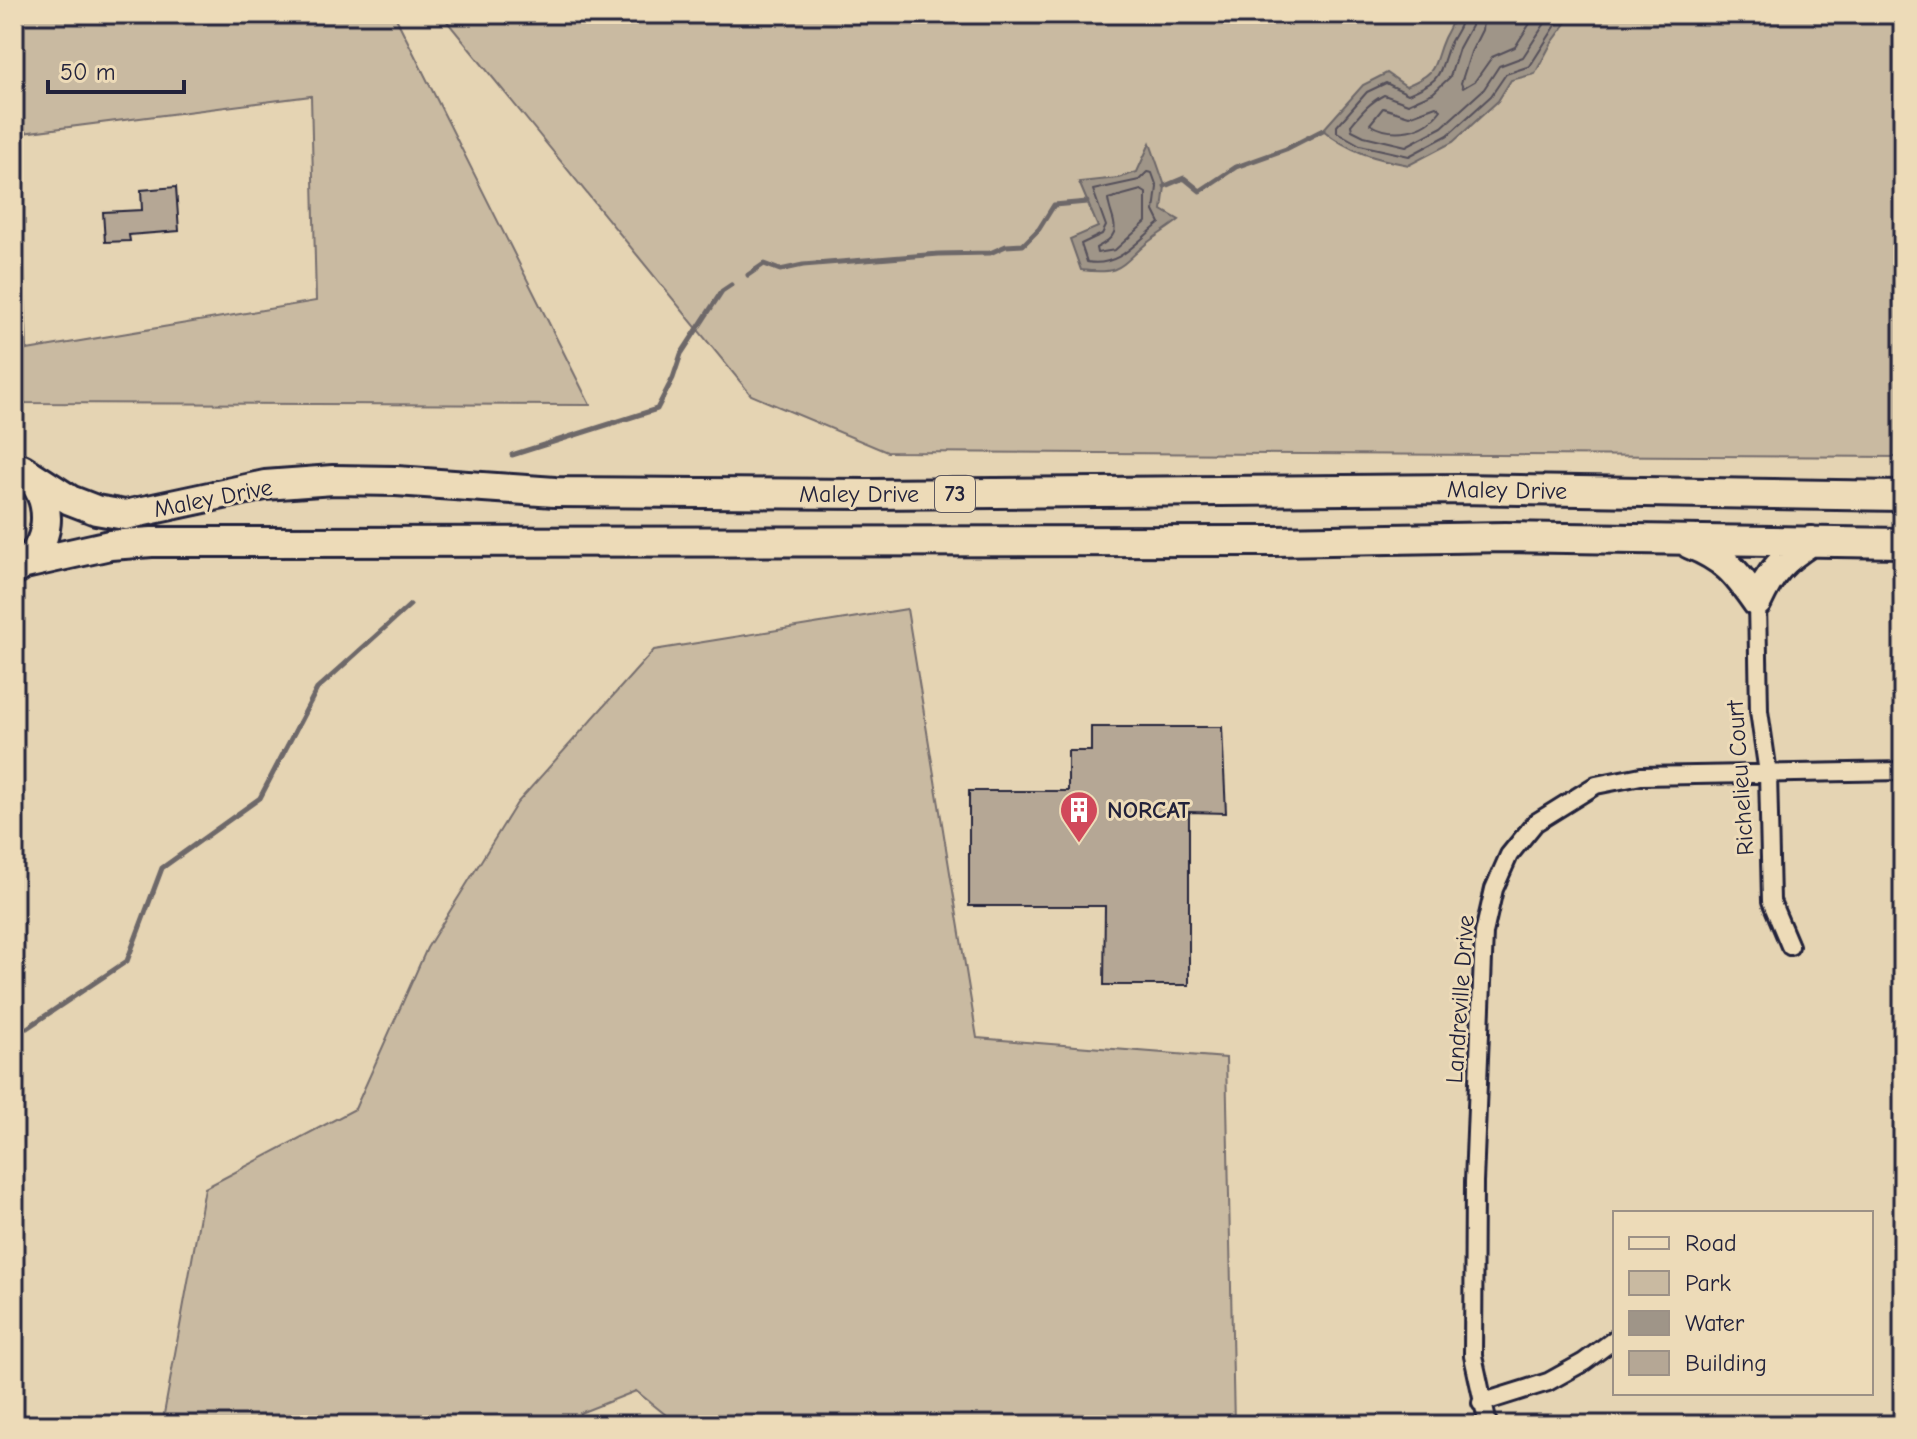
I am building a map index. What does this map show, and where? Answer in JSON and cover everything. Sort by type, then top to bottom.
[{"type":"highway","name":"Maley Drive","points":[[18,467],[70,500],[96,510],[125,515],[265,485],[333,480],[570,492],[867,494],[1458,489],[1903,496]]},
{"type":"highway","points":[[18,467],[35,482],[44,498],[47,516],[41,542],[20,568]]},
{"type":"highway","name":"Maley Drive","points":[[20,568],[110,545],[152,542],[1227,541],[1505,537],[1903,543]]},
{"type":"highway","points":[[1683,541],[1715,554],[1736,572],[1757,602]]},
{"type":"highway","points":[[1757,602],[1769,576],[1784,559],[1811,541]]},
{"type":"street","name":"Richelieu Court","points":[[1757,602],[1759,711],[1768,773],[1771,901],[1790,946]]},
{"type":"street","name":"Landreville Drive","points":[[1488,1425],[1473,1356],[1474,1182],[1484,933],[1494,889],[1509,855],[1535,823],[1596,785],[1641,776],[1903,771]]},
{"type":"street","points":[[1481,1403],[1548,1382],[1584,1362],[1613,1340]]},
{"type":"green space","points":[[14,14],[394,14],[590,405],[14,403],[14,162],[20,162],[27,350],[316,301],[311,96],[14,134]]},
{"type":"green space","points":[[441,14],[1903,14],[1903,457],[887,452],[751,395]]},
{"type":"green space","points":[[907,609],[977,1038],[1226,1058],[1234,1425],[672,1425],[671,1419],[636,1391],[580,1413],[578,1425],[162,1425],[205,1188],[355,1109],[427,948],[517,803],[654,650]]},
{"type":"water","points":[[1454,14],[1573,14],[1551,44],[1535,74],[1511,80],[1498,101],[1453,142],[1409,165],[1363,154],[1323,130],[1363,85],[1387,73],[1406,86],[1430,72]]},
{"type":"water","points":[[1150,143],[1165,186],[1162,210],[1179,220],[1118,267],[1104,271],[1081,270],[1070,239],[1098,227],[1079,182],[1118,178],[1137,172]]},
{"type":"building","points":[[176,187],[179,231],[129,235],[130,241],[105,242],[103,212],[142,210],[141,190]]},
{"type":"building","name":"NORCAT","points":[[1091,727],[1222,727],[1226,813],[1189,812],[1189,985],[1104,985],[1105,906],[969,906],[969,791],[1068,791],[1068,751],[1091,751]]},
{"type":"waterway","points":[[1165,186],[1184,178],[1200,191],[1236,167],[1286,149],[1323,130]]},
{"type":"waterway","points":[[748,275],[764,264],[780,270],[803,265],[990,253],[1006,246],[1023,245],[1039,229],[1054,205],[1087,202]]},
{"type":"waterway","points":[[512,455],[657,409],[681,354],[722,291],[731,285]]},
{"type":"waterway","points":[[27,1028],[127,961],[162,868],[260,798],[317,689],[410,605]]},
{"type":"place","name":"NORCAT","points":[[1079,844]]}]
